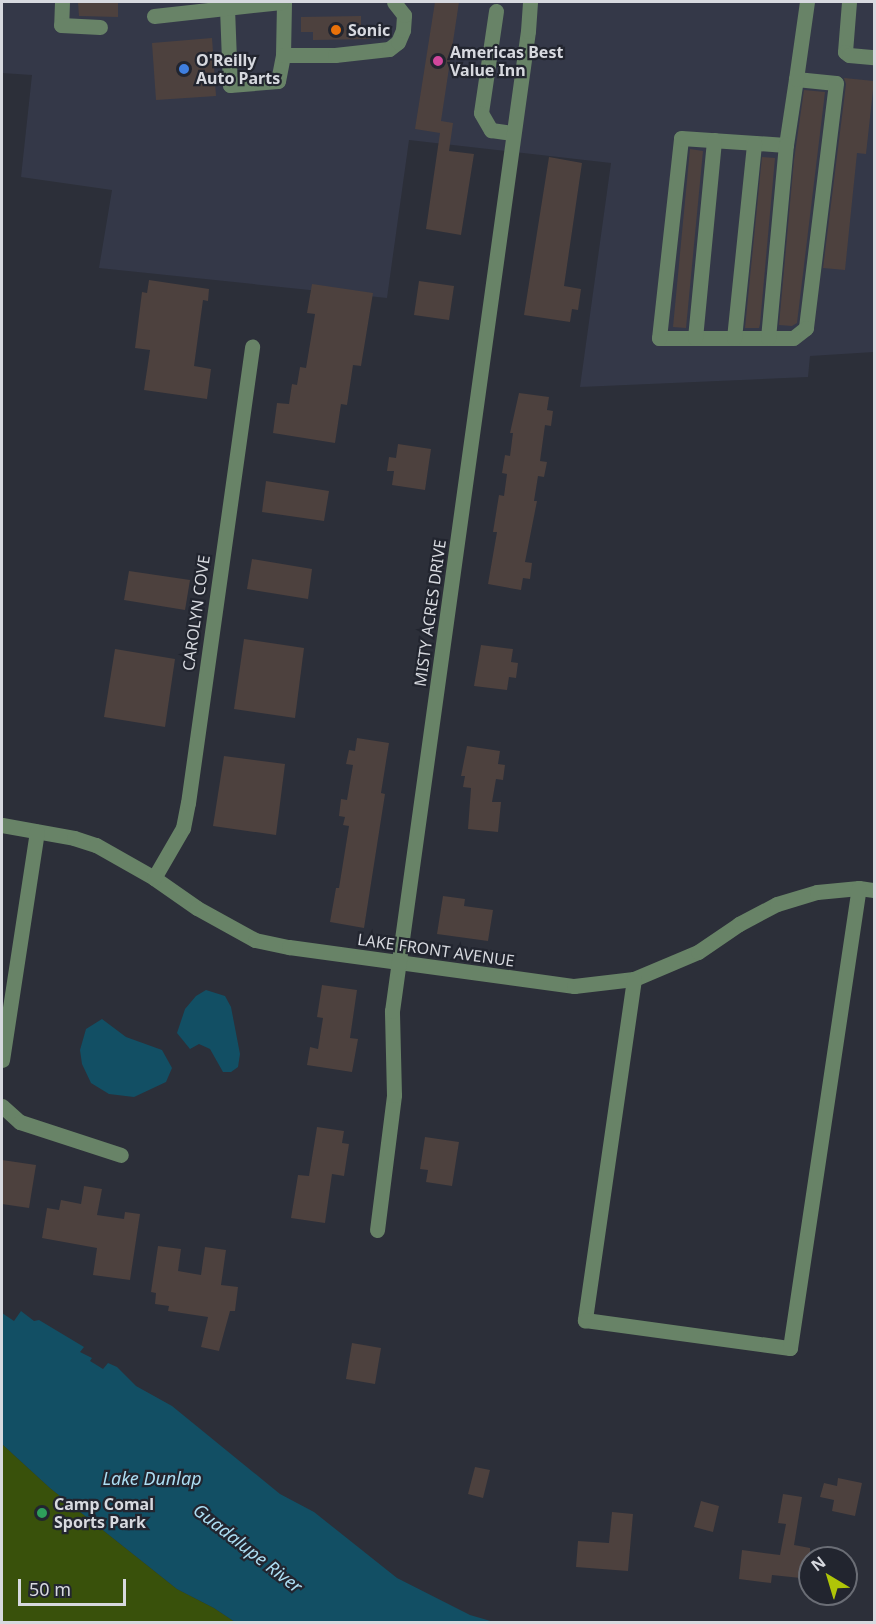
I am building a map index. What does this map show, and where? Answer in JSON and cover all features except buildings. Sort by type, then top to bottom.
[{"type":"street","points":[[62,2],[61,25],[100,27]]},
{"type":"street","points":[[154,16],[227,8],[282,2],[283,55],[278,81],[230,85],[227,8]]},
{"type":"street","points":[[283,55],[334,55],[388,49],[398,42],[403,30],[404,15],[394,2]]},
{"type":"street","name":"MISTY ACRES DRIVE","points":[[377,1230],[394,1095],[392,1011],[528,31],[530,2]]},
{"type":"street","points":[[768,338],[786,145],[807,2]]},
{"type":"street","points":[[849,2],[845,52],[849,55],[874,57]]},
{"type":"street","points":[[496,11],[481,113],[491,130],[513,134]]},
{"type":"street","points":[[786,145],[681,138],[659,338],[793,338],[806,328],[836,83],[796,79]]},
{"type":"street","points":[[695,338],[714,140]]},
{"type":"street","points":[[734,338],[754,143]]},
{"type":"street","name":"CAROLYN COVE","points":[[154,878],[183,828],[188,803],[252,346]]},
{"type":"street","name":"LAKE FRONT AVENUE","points":[[2,825],[96,845],[154,878],[197,908],[255,940],[398,963],[574,986],[634,979],[698,952],[739,924],[777,904],[817,892],[859,888],[874,890]]},
{"type":"street","points":[[2,1060],[37,832]]},
{"type":"street","points":[[634,979],[585,1320],[790,1348],[859,888]]},
{"type":"street","points":[[2,1106],[20,1122],[121,1155]]},
{"type":"shaded area","points":[[2,2],[874,2],[874,352],[810,356],[808,377],[580,387],[611,163],[409,140],[387,298],[99,268],[112,190],[21,177],[32,75],[2,73]]},
{"type":"green space","name":"Camp Comal Sports Park","points":[[2,1444],[50,1488],[177,1589],[235,1622],[2,1622]]},
{"type":"water","points":[[206,990],[225,996],[231,1007],[240,1054],[238,1067],[231,1072],[223,1072],[210,1049],[199,1044],[190,1049],[177,1033],[185,1009],[196,996]]},
{"type":"water","points":[[102,1019],[126,1037],[162,1050],[172,1068],[166,1082],[134,1097],[109,1094],[91,1083],[82,1064],[80,1050],[86,1029]]},
{"type":"water","name":"Lake Dunlap","points":[[21,1311],[34,1321],[39,1320],[84,1347],[80,1352],[92,1358],[90,1361],[103,1369],[108,1363],[117,1367],[136,1386],[172,1406],[280,1494],[314,1512],[397,1578],[470,1615],[494,1622],[235,1622],[177,1589],[50,1488],[2,1444],[2,1313],[14,1321]]},
{"type":"place","name":"Sonic","points":[[336,30]]},
{"type":"place","name":"Americas Best Value Inn","points":[[438,61]]},
{"type":"place","name":"O'Reilly Auto Parts","points":[[184,69]]},
{"type":"place","name":"Camp Comal Sports Park","points":[[42,1513]]},
{"type":"water label","name":"Guadalupe River","points":[[248,1548]]}]
